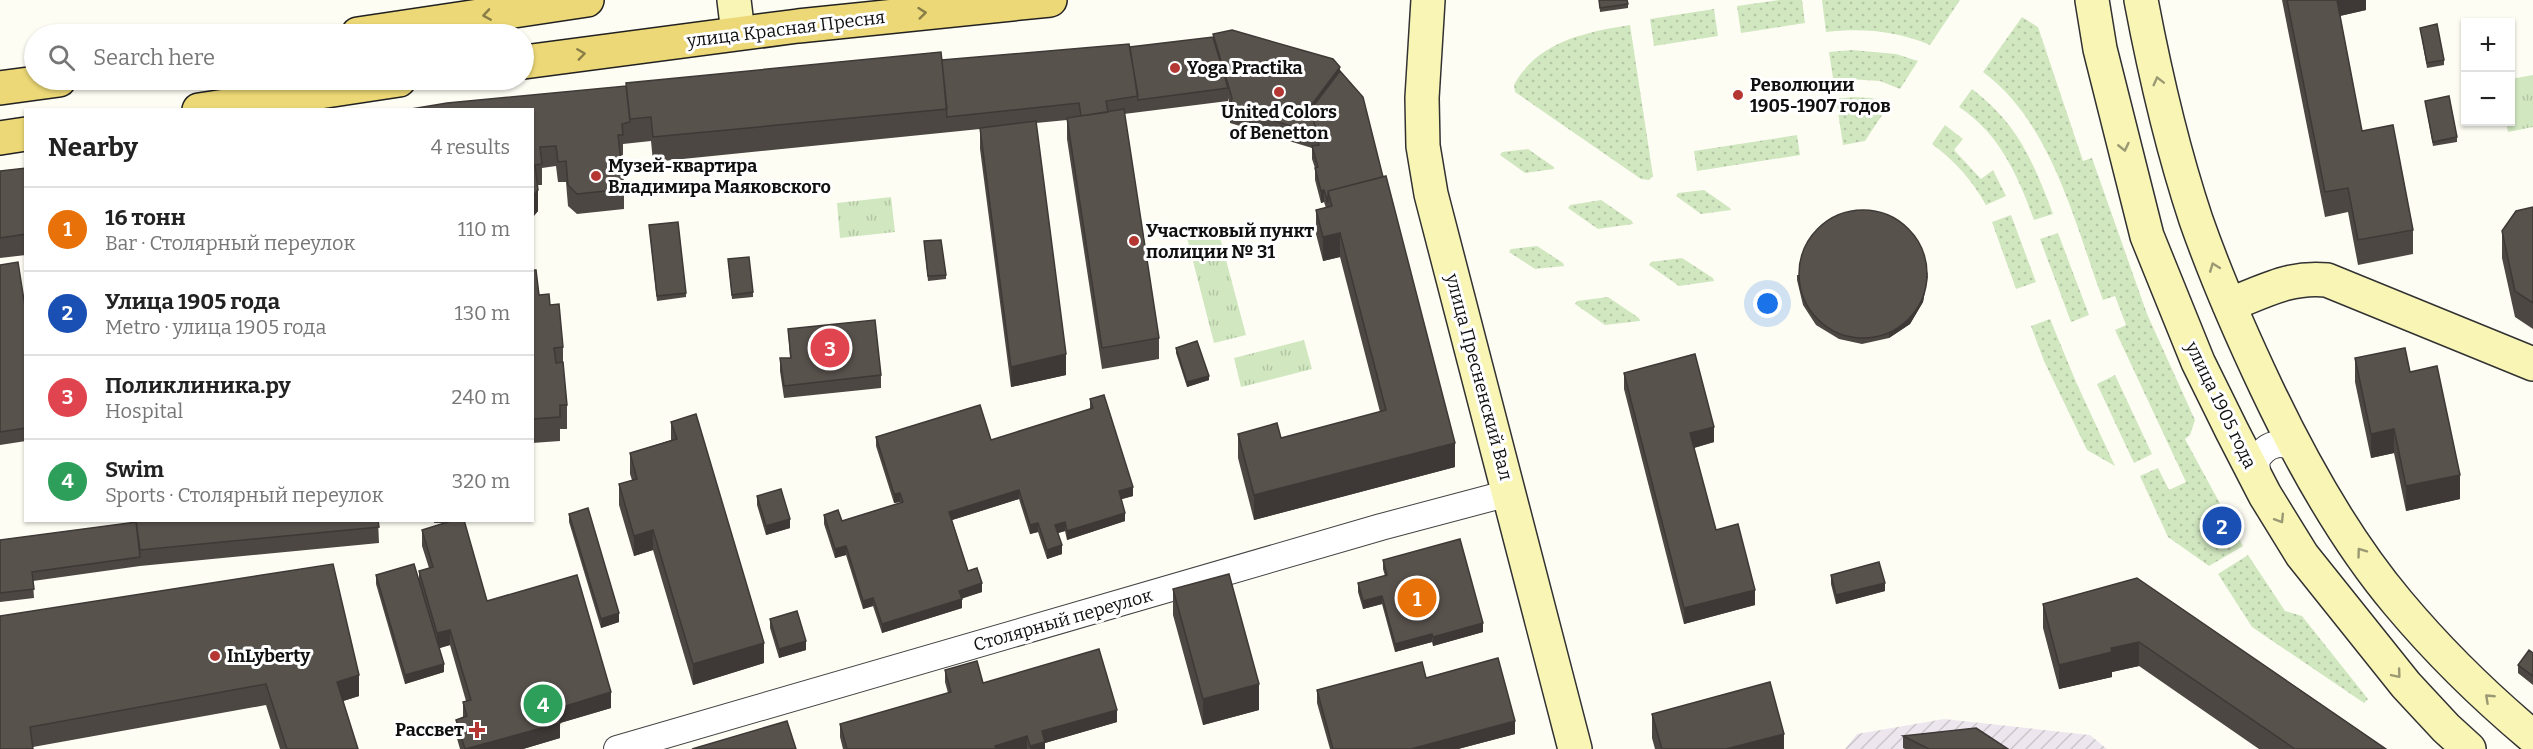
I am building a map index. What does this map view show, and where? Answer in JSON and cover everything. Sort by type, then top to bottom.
[{"type":"main road","points":[[425,24],[586,0]]},
{"type":"main road","points":[[734,0],[738,33]]},
{"type":"main road","name":"улица Красная Пресня","points":[[534,61],[738,33],[1050,0]]},
{"type":"main road","name":"улица Пресненский Вал","points":[[1428,0],[1422,98],[1424,156],[1431,194],[1575,749]]},
{"type":"main road","points":[[2079,0],[2100,49]]},
{"type":"main road","name":"улица 1905 года","points":[[2092,0],[2100,49],[2147,236],[2198,362],[2258,480],[2302,555],[2365,636],[2430,711],[2469,749]]},
{"type":"main road","points":[[2141,0],[2152,56],[2196,220],[2244,341],[2301,456],[2348,536],[2397,602],[2452,664],[2533,737]]},
{"type":"main road","points":[[0,88],[24,85]]},
{"type":"main road","points":[[212,108],[332,90]]},
{"type":"main road","points":[[0,138],[24,134]]},
{"type":"main road","points":[[2229,305],[2293,280],[2307,278],[2327,280],[2533,364]]},
{"type":"main road","points":[[2198,362],[2204,370],[2213,375],[2223,377],[2232,374],[2240,369],[2245,360],[2247,350],[2244,341]]},
{"type":"street","points":[[2258,480],[2256,461],[2268,447],[2277,443],[2287,444],[2301,456]]},
{"type":"street","name":"Столярный переулок","points":[[617,749],[1381,527],[1509,493]]},
{"type":"shaded area","points":[[1944,719],[2090,735],[2107,749],[1845,749],[1857,734]]},
{"type":"green space","points":[[1779,0],[1802,0],[1805,23],[1741,33],[1737,6]]},
{"type":"green space","points":[[1822,0],[1960,0],[1930,45],[1905,36],[1879,32],[1853,30],[1826,32]]},
{"type":"green space","points":[[1714,9],[1718,36],[1654,46],[1650,19]]},
{"type":"green space","points":[[2022,17],[2038,27],[2083,161],[2092,158],[2147,314],[2195,420],[2190,435],[2185,439],[2243,546],[2209,566],[2168,537],[2140,476],[2158,468],[2169,490],[2186,482],[2115,330],[2126,325],[2115,296],[2103,300],[2070,207],[2044,146],[2027,118],[2007,93],[1983,72]]},
{"type":"green space","points":[[1630,25],[1653,176],[1649,180],[1641,179],[1515,92],[1514,85],[1524,70],[1549,49],[1596,31]]},
{"type":"green space","points":[[1852,50],[1896,54],[1918,61],[1900,89],[1880,81],[1833,78],[1829,52]]},
{"type":"green space","points":[[2533,75],[2533,127],[2508,132],[2507,126],[2515,126],[2515,78]]},
{"type":"green space","points":[[1972,89],[1988,102],[2013,130],[2031,160],[2053,214],[2034,220],[2014,172],[1997,143],[1986,130],[1959,107]]},
{"type":"green space","points":[[1871,98],[1890,103],[1865,141],[1843,145],[1836,99]]},
{"type":"green space","points":[[1945,125],[1963,139],[1954,150],[1981,179],[1993,170],[2006,196],[1986,205],[1962,172],[1932,144]]},
{"type":"green space","points":[[1797,135],[1800,155],[1697,171],[1694,151]]},
{"type":"green space","points":[[1528,149],[1554,169],[1525,173],[1500,155],[1502,152]]},
{"type":"green space","points":[[1704,190],[1731,210],[1701,214],[1676,196],[1678,193]]},
{"type":"green space","points":[[891,197],[895,232],[840,238],[837,203]]},
{"type":"green space","points":[[1601,200],[1633,224],[1598,229],[1568,208],[1570,205]]},
{"type":"green space","points":[[2011,215],[2036,282],[2016,289],[1992,222]]},
{"type":"green space","points":[[1217,226],[1246,335],[1214,343],[1186,234]]},
{"type":"green space","points":[[2058,233],[2089,315],[2071,322],[2040,239]]},
{"type":"green space","points":[[1537,246],[1563,263],[1564,266],[1535,269],[1509,252],[1511,249]]},
{"type":"green space","points":[[1682,258],[1713,278],[1714,281],[1679,286],[1649,265],[1651,262]]},
{"type":"green space","points":[[1608,297],[1640,321],[1605,325],[1575,304],[1577,301]]},
{"type":"green space","points":[[2050,319],[2115,466],[2087,450],[2044,361],[2031,326]]},
{"type":"green space","points":[[1304,340],[1312,369],[1241,387],[1234,358]]},
{"type":"green space","points":[[2115,375],[2152,454],[2134,463],[2097,384]]},
{"type":"green space","points":[[2248,555],[2285,611],[2302,616],[2368,699],[2364,703],[2252,627],[2218,574]]},
{"type":"building","points":[[1599,0],[1627,0],[1628,4],[1600,8]]},
{"type":"building","points":[[2287,0],[2337,0],[2362,131],[2393,125],[2413,230],[2358,240],[2348,188],[2325,192]]},
{"type":"building","points":[[2437,24],[2444,60],[2427,63],[2420,28]]},
{"type":"building","name":"United Colors of Benetton","points":[[1232,30],[1333,59],[1340,67],[1310,107],[1317,134],[1230,107],[1232,98],[1213,34]]},
{"type":"building","points":[[1213,37],[1228,88],[1138,100],[1130,47]]},
{"type":"building","points":[[1129,44],[1138,96],[1106,101],[1108,112],[1081,116],[1079,103],[947,117],[942,60]]},
{"type":"building","points":[[941,52],[947,109],[653,137],[651,117],[630,119],[626,83]]},
{"type":"building","points":[[1340,71],[1363,97],[1383,177],[1328,191],[1328,203],[1324,190],[1321,191],[1315,168],[1318,167],[1312,146],[1319,145],[1311,109]]},
{"type":"building","points":[[626,86],[630,122],[622,124],[623,135],[618,135],[624,189],[577,194],[568,185],[566,161],[558,162],[556,146],[540,147],[542,164],[535,165],[538,190],[534,195],[534,108],[417,108],[447,103]]},
{"type":"building","points":[[2449,96],[2457,137],[2433,142],[2425,101]]},
{"type":"building","points":[[1124,109],[1159,338],[1102,348],[1067,118]]},
{"type":"building","points":[[1036,121],[1066,354],[1011,367],[980,128]]},
{"type":"building","points":[[24,168],[24,234],[0,238],[0,171]]},
{"type":"building","points":[[1386,176],[1455,443],[1254,495],[1238,434],[1277,423],[1281,438],[1386,410],[1340,233],[1323,237],[1316,210],[1332,206],[1328,191]]},
{"type":"building","points":[[2533,207],[2533,303],[2515,291],[2502,231],[2516,211]]},
{"type":"building","points":[[1863,210],[1888,214],[1909,228],[1923,249],[1927,274],[1923,299],[1909,320],[1888,334],[1863,338],[1838,334],[1817,320],[1803,299],[1799,274],[1803,249],[1817,228],[1838,214]]},
{"type":"building","points":[[678,222],[686,293],[657,296],[649,225]]},
{"type":"building","points":[[941,240],[946,275],[928,276],[924,241]]},
{"type":"building","points":[[749,257],[753,292],[732,295],[728,259]]},
{"type":"building","points":[[18,262],[24,300],[24,428],[0,432],[0,265]]},
{"type":"building","points":[[534,270],[536,270],[539,295],[549,294],[550,305],[559,304],[563,347],[554,348],[556,363],[563,362],[567,405],[560,405],[560,417],[534,419]]},
{"type":"building","points":[[875,320],[881,375],[784,386],[780,358],[791,358],[788,329]]},
{"type":"building","points":[[1197,341],[1209,376],[1187,382],[1176,348]]},
{"type":"building","points":[[2405,348],[2410,372],[2437,366],[2460,475],[2406,486],[2394,429],[2371,434],[2355,358]]},
{"type":"building","points":[[1695,354],[1714,427],[1690,433],[1716,530],[1738,524],[1755,590],[1684,608],[1624,373]]},
{"type":"building","points":[[1104,395],[1133,487],[1119,491],[1125,513],[1067,531],[1065,522],[1055,525],[1062,545],[1047,550],[1038,523],[1030,525],[1019,490],[949,512],[968,571],[977,568],[982,583],[959,591],[962,599],[882,624],[873,598],[863,601],[846,546],[835,549],[824,515],[838,510],[842,521],[903,502],[900,493],[894,494],[876,437],[980,405],[991,440],[1093,408],[1090,399]]},
{"type":"building","points":[[696,414],[764,643],[693,664],[653,530],[634,536],[619,484],[637,479],[630,453],[677,439],[671,422]]},
{"type":"building","points":[[781,489],[790,519],[766,526],[757,496]]},
{"type":"building","points":[[588,508],[619,613],[601,619],[569,514]]},
{"type":"building","points":[[136,522],[378,522],[379,527],[140,550]]},
{"type":"building","points":[[136,522],[140,557],[32,572],[34,589],[0,593],[0,540]]},
{"type":"building","points":[[448,522],[465,522],[487,601],[577,575],[611,692],[556,709],[560,723],[465,749],[456,720],[467,716],[463,702],[471,700],[450,630],[437,633],[419,571],[433,567],[422,530]]},
{"type":"building","points":[[1460,539],[1483,623],[1433,637],[1432,634],[1395,644],[1382,596],[1363,601],[1358,583],[1387,575],[1383,560]]},
{"type":"building","points":[[1879,562],[1885,583],[1836,595],[1831,575]]},
{"type":"building","points":[[333,564],[359,675],[337,682],[358,749],[287,749],[266,684],[30,727],[33,749],[0,749],[0,616]]},
{"type":"building","points":[[414,564],[444,664],[405,675],[376,575]]},
{"type":"building","points":[[1229,574],[1259,684],[1203,699],[1173,589]]},
{"type":"building","points":[[2137,578],[2386,749],[2295,749],[2139,642],[2111,648],[2112,652],[2059,665],[2043,604]]},
{"type":"building","points":[[797,611],[806,641],[779,649],[770,619]]},
{"type":"building","points":[[1099,649],[1117,710],[1042,731],[1045,742],[1030,746],[1027,736],[995,746],[996,749],[847,749],[840,724],[951,692],[945,670],[977,661],[983,683]]},
{"type":"building","points":[[2529,650],[2533,653],[2533,676],[2518,665]]},
{"type":"building","points":[[1498,658],[1515,721],[1411,749],[1333,749],[1317,690],[1422,662],[1426,678]]},
{"type":"building","points":[[1770,682],[1784,734],[1726,749],[1662,749],[1652,714]]},
{"type":"building","points":[[787,721],[796,749],[692,749]]},
{"type":"building","points":[[1976,728],[2008,749],[1929,749],[1903,736]]},
{"type":"place","name":"Yoga Practika","points":[[1175,68]]},
{"type":"place","name":"United Colors of Benetton","points":[[1279,92]]},
{"type":"place","name":"Революции 1905-1907 годов","points":[[1738,95]]},
{"type":"place","name":"Музей-квартира Владимира Маяковского","points":[[596,176]]},
{"type":"place","name":"Участковый пункт полиции № 31","points":[[1134,241]]},
{"type":"place","name":"Поликлиника.ру","points":[[830,348]]},
{"type":"place","name":"Улица 1905 года","points":[[2222,526]]},
{"type":"place","name":"16 тонн","points":[[1417,598]]},
{"type":"place","name":"InLyberty","points":[[215,656]]},
{"type":"place","name":"Swim","points":[[543,704]]},
{"type":"place","name":"Рассвет","points":[[477,730]]}]
